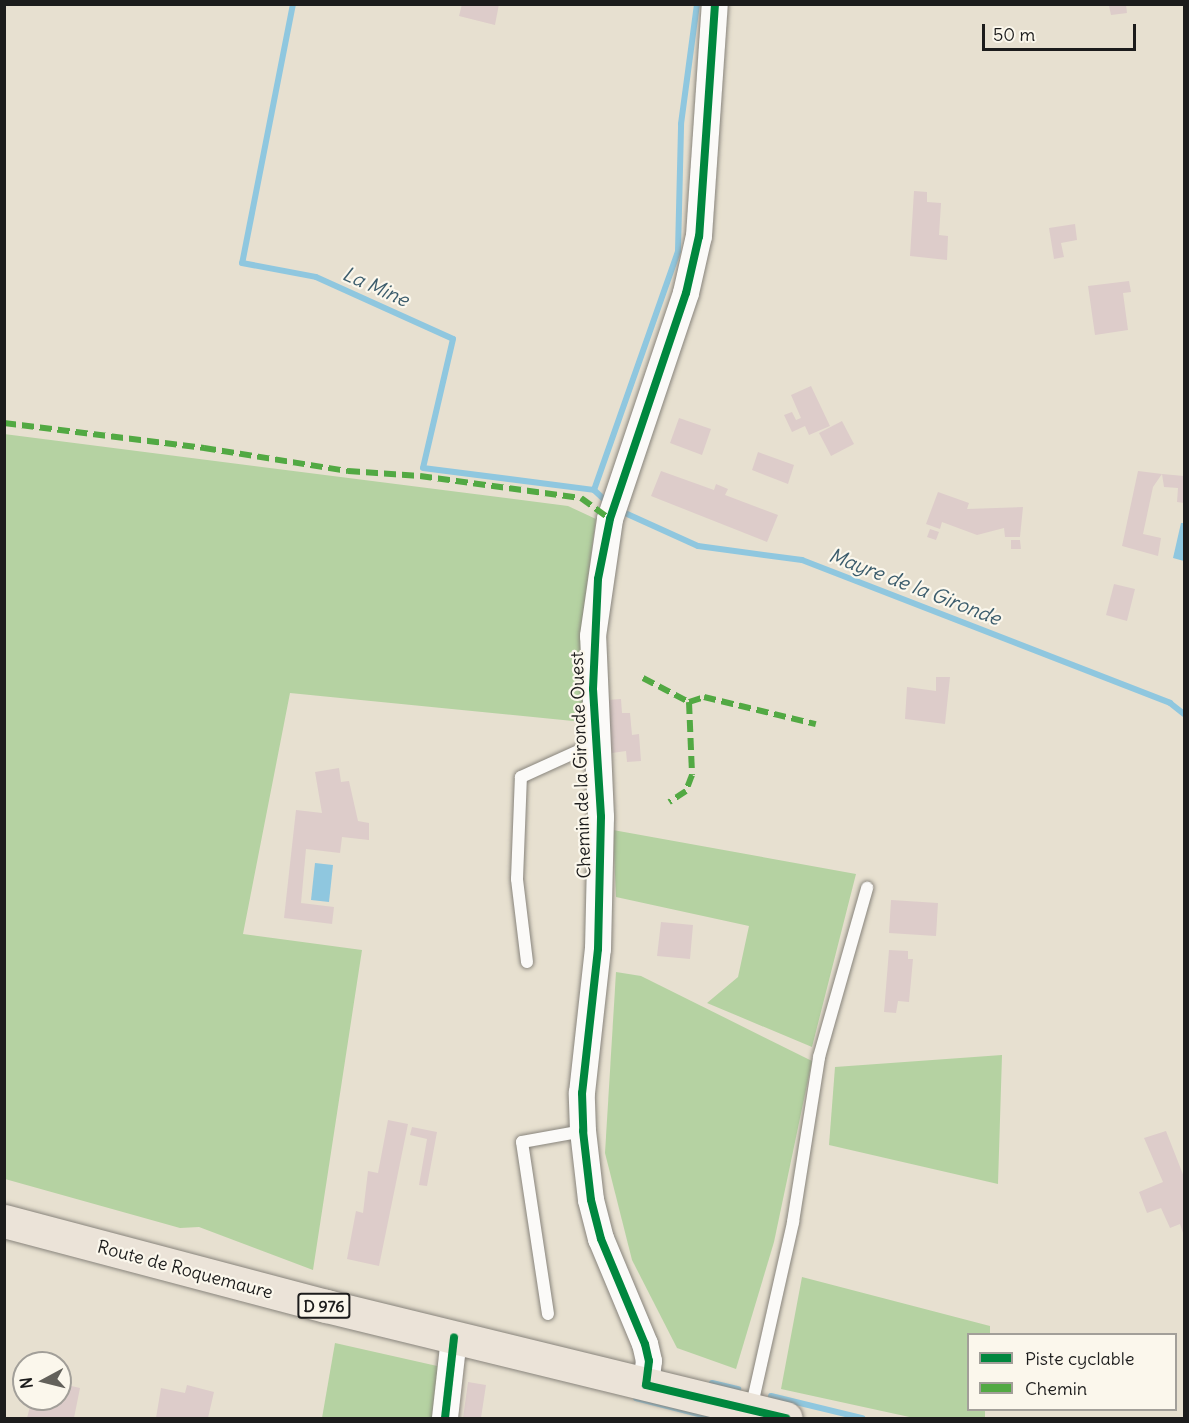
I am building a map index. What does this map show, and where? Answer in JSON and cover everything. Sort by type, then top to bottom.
[{"type":"main road","name":"Route de Roquemaure","points":[[4,1221],[454,1338],[786,1419]]},
{"type":"street","name":"Chemin de la Gironde Ouest","points":[[646,1385],[649,1360],[645,1344],[601,1239],[591,1200],[582,1131],[582,1093],[598,950],[601,817],[593,636],[598,579],[610,519],[686,293],[699,236],[715,4]]},
{"type":"street","points":[[445,1419],[454,1338]]},
{"type":"lane","points":[[527,962],[517,879],[521,777],[596,743]]},
{"type":"lane","points":[[751,1410],[793,1222],[819,1057],[867,888]]},
{"type":"lane","points":[[548,1314],[522,1142],[582,1131]]},
{"type":"green space","points":[[4,434],[568,506],[596,519],[582,622],[583,722],[290,693],[243,934],[362,950],[313,1270],[199,1227],[180,1228],[5,1179]]},
{"type":"green space","points":[[613,830],[856,874],[812,1047],[707,1003],[738,977],[749,926],[616,897]]},
{"type":"green space","points":[[616,972],[641,976],[812,1061],[774,1242],[736,1369],[677,1348],[632,1260],[605,1153]]},
{"type":"green space","points":[[1002,1055],[998,1184],[829,1145],[835,1067]]},
{"type":"green space","points":[[802,1277],[990,1326],[990,1333],[967,1333],[967,1411],[985,1411],[985,1418],[914,1418],[781,1389]]},
{"type":"green space","points":[[335,1343],[446,1368],[440,1418],[322,1418]]},
{"type":"water","points":[[1181,523],[1184,523],[1184,561],[1173,558]]},
{"type":"water","points":[[315,863],[333,865],[329,902],[311,900]]},
{"type":"building","points":[[462,4],[499,4],[495,25],[459,16]]},
{"type":"building","points":[[1126,4],[1127,13],[1111,15],[1109,6]]},
{"type":"building","points":[[914,191],[927,192],[927,202],[941,203],[939,235],[948,236],[947,260],[910,256]]},
{"type":"building","points":[[1075,224],[1077,240],[1061,243],[1064,257],[1054,259],[1049,228]]},
{"type":"building","points":[[1129,281],[1131,292],[1123,293],[1128,330],[1095,335],[1088,286]]},
{"type":"building","points":[[811,386],[830,426],[809,435],[805,426],[792,432],[784,415],[792,412],[796,420],[801,418],[791,395]]},
{"type":"building","points":[[679,418],[711,429],[702,455],[670,443]]},
{"type":"building","points":[[842,421],[854,444],[831,456],[819,433]]},
{"type":"building","points":[[758,452],[794,465],[788,484],[752,470]]},
{"type":"building","points":[[661,471],[714,490],[716,484],[728,489],[725,495],[778,515],[767,542],[651,496]]},
{"type":"building","points":[[1138,471],[1162,474],[1153,487],[1143,534],[1161,538],[1158,556],[1122,546]]},
{"type":"building","points":[[1162,474],[1184,476],[1184,503],[1177,502],[1178,488],[1164,487]]},
{"type":"building","points":[[938,492],[969,503],[967,509],[1023,507],[1020,537],[1005,537],[1004,528],[977,535],[942,522],[940,529],[926,524]]},
{"type":"building","points":[[930,529],[939,532],[936,540],[927,537]]},
{"type":"building","points":[[1011,540],[1020,540],[1021,549],[1011,549]]},
{"type":"building","points":[[1114,584],[1135,589],[1127,621],[1106,615]]},
{"type":"building","points":[[936,677],[950,677],[945,724],[905,719],[907,687],[936,691]]},
{"type":"building","points":[[621,699],[622,713],[630,713],[632,735],[639,734],[641,761],[627,762],[626,751],[612,753],[607,700]]},
{"type":"building","points":[[339,768],[341,782],[349,781],[358,821],[369,823],[369,840],[342,837],[340,853],[306,849],[301,903],[334,907],[332,924],[284,918],[296,810],[322,813],[315,772]]},
{"type":"building","points":[[891,900],[938,903],[936,936],[889,933]]},
{"type":"building","points":[[661,922],[693,925],[690,959],[657,956]]},
{"type":"building","points":[[889,950],[908,951],[908,959],[913,959],[909,1002],[898,1001],[896,1013],[884,1012]]},
{"type":"building","points":[[388,1120],[408,1124],[379,1266],[347,1259],[356,1211],[363,1213],[368,1171],[378,1173]]},
{"type":"building","points":[[412,1127],[437,1132],[427,1186],[419,1185],[427,1139],[410,1135]]},
{"type":"building","points":[[1166,1131],[1184,1177],[1184,1236],[1180,1224],[1170,1228],[1161,1208],[1147,1213],[1139,1192],[1163,1182],[1144,1138]]},
{"type":"building","points":[[468,1382],[486,1385],[481,1418],[463,1418]]},
{"type":"building","points":[[187,1385],[214,1392],[208,1418],[156,1418],[161,1388],[185,1393]]},
{"type":"building","points":[[72,1386],[80,1388],[74,1418],[27,1418],[29,1411],[72,1411]]},
{"type":"waterway","name":"La Mine","points":[[293,4],[242,263],[316,277],[453,339],[423,468],[594,490]]},
{"type":"waterway","name":"Mayre de la Gironde","points":[[594,490],[678,251],[681,124],[697,4]]},
{"type":"waterway","name":"Mayre de la Gironde","points":[[594,490],[606,501]]},
{"type":"waterway","name":"Mayre de la Gironde","points":[[625,513],[698,546],[802,560],[1170,703],[1184,714]]},
{"type":"waterway","points":[[712,1383],[738,1389]]},
{"type":"waterway","points":[[771,1396],[862,1418]]},
{"type":"waterway","points":[[636,1398],[714,1418]]},
{"type":"marked path","points":[[4,423],[204,448],[348,471],[420,476],[581,498],[610,519]]},
{"type":"marked path","points":[[643,678],[689,702],[692,775],[686,791],[669,802]]},
{"type":"marked path","points":[[689,702],[704,697],[816,724]]},
{"type":"cycle path","points":[[715,4],[699,236],[686,293],[610,519],[598,579],[593,689],[601,817],[598,949],[582,1093],[583,1131],[591,1200],[601,1239],[645,1344],[649,1361],[646,1385],[786,1418]]},
{"type":"cycle path","points":[[445,1418],[454,1338]]}]
